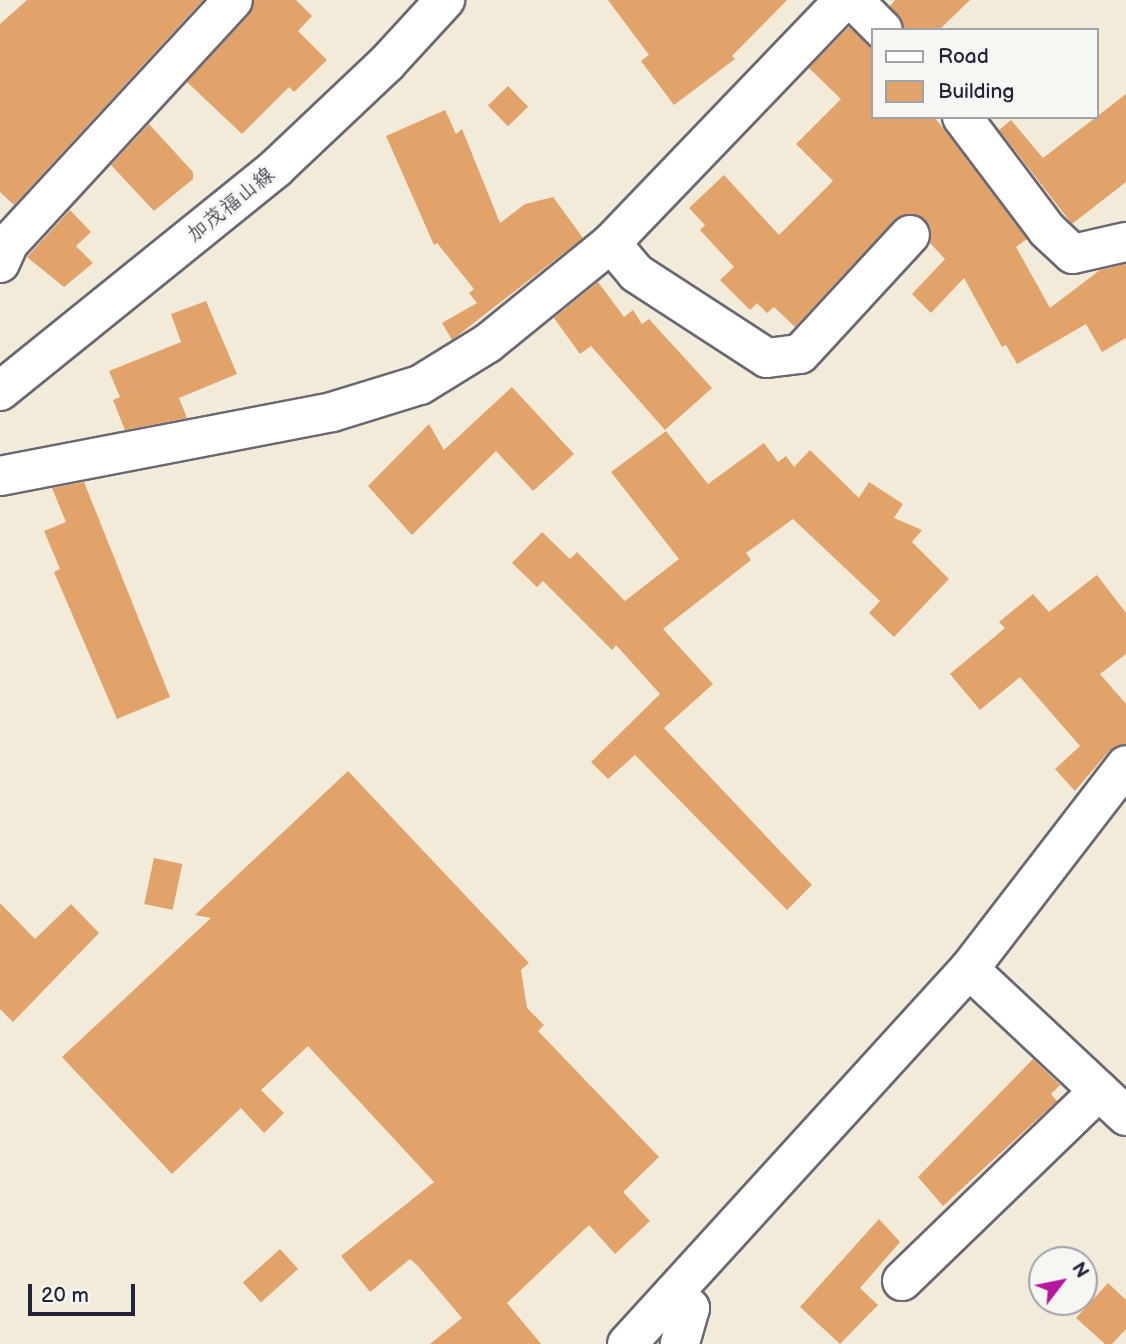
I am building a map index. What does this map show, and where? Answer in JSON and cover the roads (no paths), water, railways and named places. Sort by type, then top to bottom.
[{"type":"street","points":[[3,246],[233,0]]},
{"type":"street","name":"加茂福山線","points":[[0,391],[276,169],[387,63],[445,0]]},
{"type":"street","points":[[0,476],[332,412],[420,385],[488,343],[611,243],[844,0]]},
{"type":"street","points":[[853,0],[881,28]]},
{"type":"street","points":[[964,119],[1047,230],[1073,254],[1126,242]]},
{"type":"street","points":[[611,243],[636,273],[767,358],[800,354],[910,235]]},
{"type":"street","points":[[627,1344],[969,969],[1126,765]]},
{"type":"street","points":[[902,1281],[1113,1104],[969,969]]},
{"type":"street","points":[[675,1292],[690,1308],[680,1344]]}]
